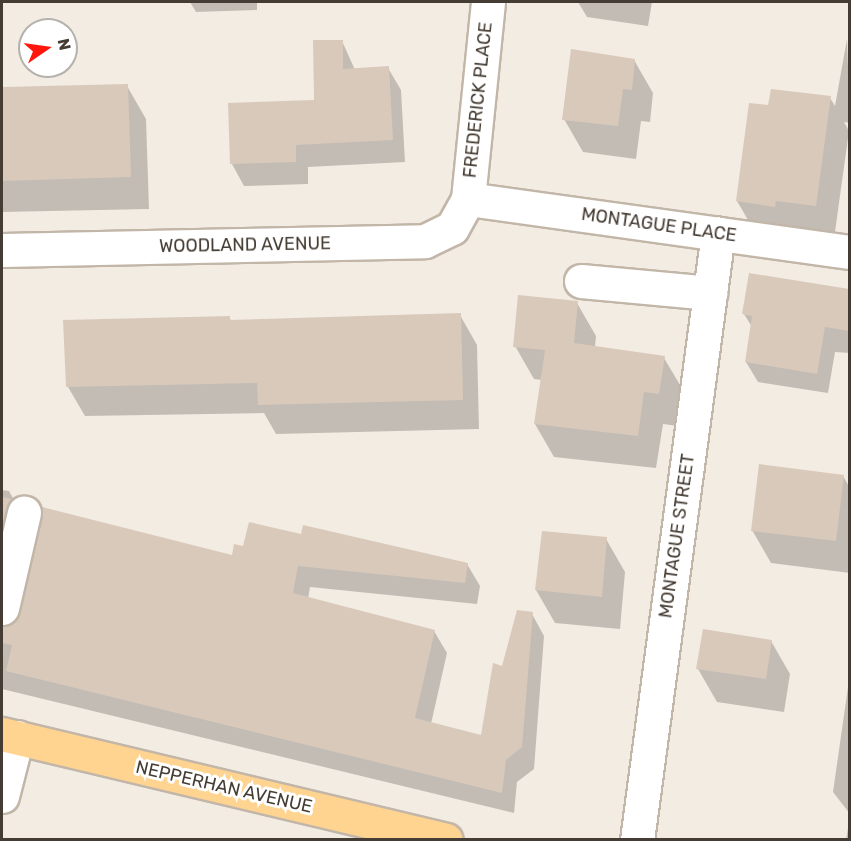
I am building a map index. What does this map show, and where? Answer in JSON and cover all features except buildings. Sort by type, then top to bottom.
[{"type":"main road","name":"NEPPERHAN AVENUE","points":[[9,736],[446,840]]},
{"type":"street","name":"FREDERICK PLACE","points":[[468,199],[488,2]]},
{"type":"street","name":"MONTAGUE PLACE","points":[[468,199],[849,252]]},
{"type":"street","name":"WOODLAND AVENUE","points":[[2,250],[425,241],[452,228],[468,199]]},
{"type":"street","name":"MONTAGUE STREET","points":[[637,840],[718,234]]},
{"type":"street","points":[[581,281],[710,293]]},
{"type":"street","points":[[2,608],[24,513]]},
{"type":"street","points":[[2,796],[9,736]]}]
